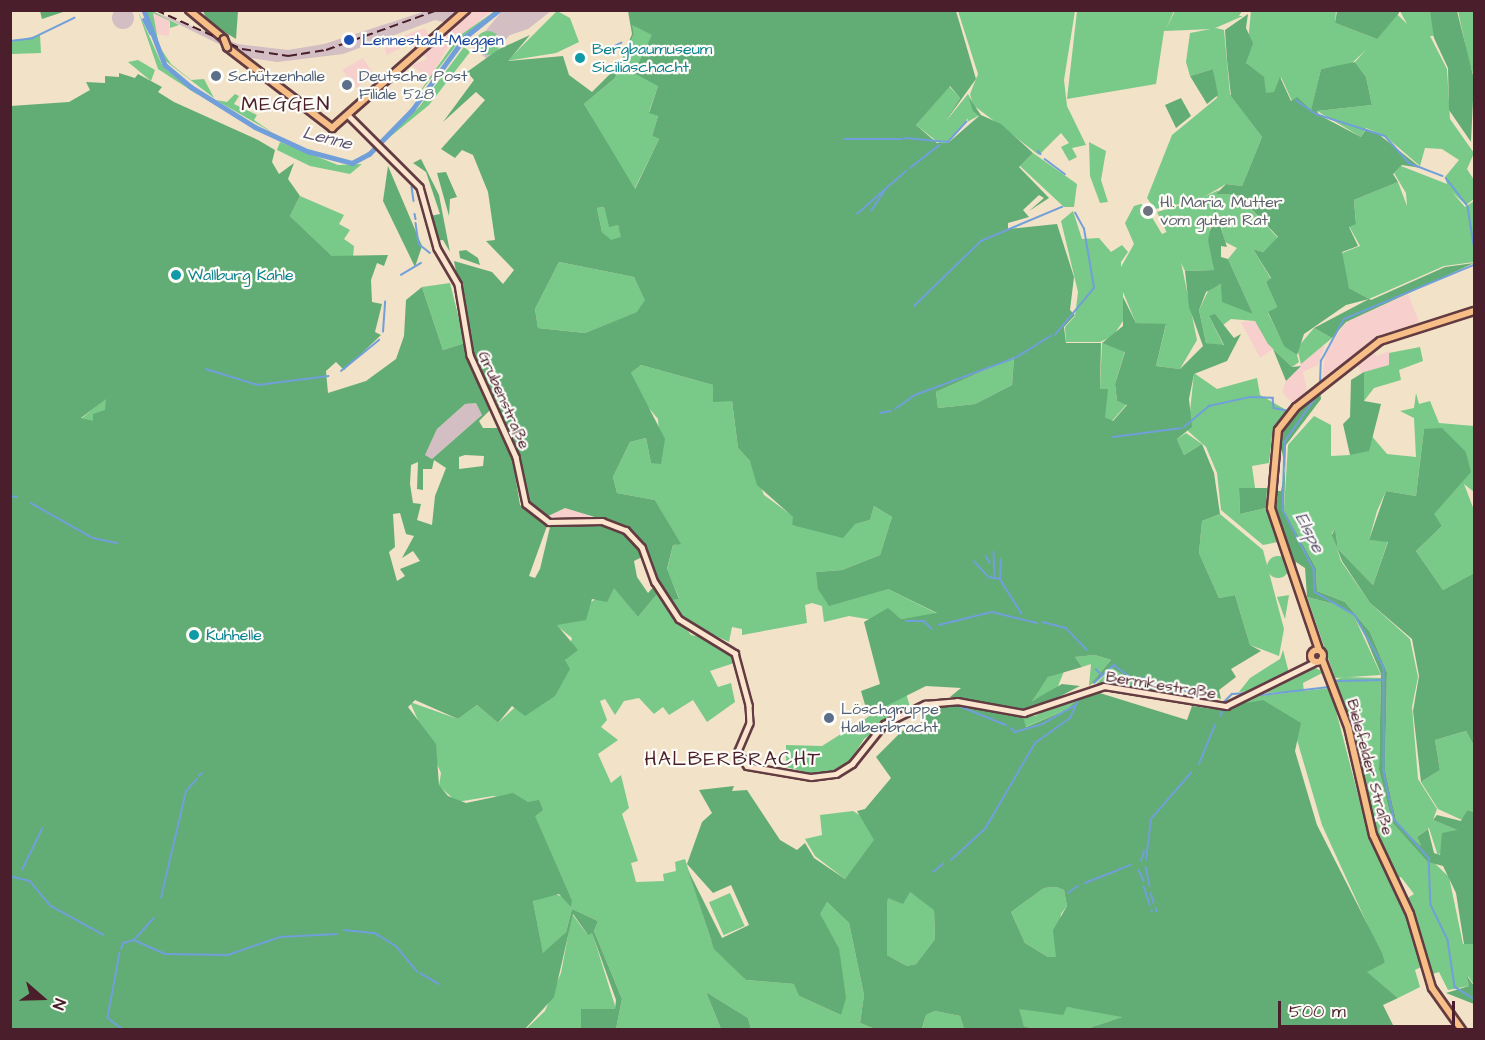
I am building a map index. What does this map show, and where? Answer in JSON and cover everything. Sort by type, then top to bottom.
[{"type":"main road","points":[[189,10],[224,39],[227,47],[322,124],[334,128],[466,10]]},
{"type":"main road","name":"Grubenstraße","points":[[349,116],[380,149],[404,166],[420,188],[437,248],[458,284],[473,363],[516,457],[526,504],[549,522],[605,521],[634,536],[677,616],[691,630],[725,644],[741,663],[750,719],[739,747],[749,767],[831,776],[852,764],[892,718],[947,701]]},
{"type":"main road","points":[[1317,660],[1315,635],[1270,497],[1278,430],[1324,384],[1397,332],[1474,311]]},
{"type":"main road","points":[[1317,650],[1317,660]]},
{"type":"main road","name":"Bermkestraße","points":[[947,701],[1019,713],[1080,690],[1112,687],[1226,706],[1302,670],[1317,660]]},
{"type":"main road","name":"Bielefelder Straße","points":[[1317,660],[1328,671],[1348,727],[1373,835],[1410,914],[1425,970],[1462,1029]]},
{"type":"shaded area","points":[[123,7],[133,14],[134,18],[127,28],[123,29],[113,22],[112,18],[119,8]]},
{"type":"shaded area","points":[[152,11],[238,44],[288,50],[324,44],[426,11],[461,11],[447,23],[435,20],[343,54],[277,62],[245,57]]},
{"type":"shaded area","points":[[469,11],[490,12],[447,48],[430,79],[411,65],[427,59],[423,54]]},
{"type":"shaded area","points":[[502,11],[551,11],[528,29],[510,35],[487,59],[472,47]]},
{"type":"shaded area","points":[[153,12],[170,21],[169,36],[155,34]]},
{"type":"shaded area","points":[[425,28],[432,40],[418,52],[411,43],[387,55],[383,43]]},
{"type":"shaded area","points":[[363,58],[374,75],[356,88],[342,70]]},
{"type":"shaded area","points":[[1408,294],[1419,322],[1380,338],[1322,382],[1325,354],[1346,322]]},
{"type":"shaded area","points":[[1255,321],[1273,349],[1260,358],[1241,322]]},
{"type":"shaded area","points":[[1317,346],[1325,346],[1318,365],[1303,372],[1307,390],[1293,404],[1282,392],[1286,381]]},
{"type":"shaded area","points":[[1371,350],[1377,356],[1389,351],[1389,365],[1362,374],[1356,362]]},
{"type":"shaded area","points":[[476,403],[482,415],[432,459],[425,455],[437,429],[465,404]]},
{"type":"shaded area","points":[[565,508],[589,512],[589,519],[551,520],[550,511]]},
{"type":"green space","points":[[40,10],[69,10],[42,19],[40,11]]},
{"type":"green space","points":[[1399,10],[1399,13],[1377,39],[1335,23],[1337,11]]},
{"type":"green space","points":[[138,11],[163,67],[198,95],[158,69]]},
{"type":"green space","points":[[152,11],[179,25],[170,28],[170,21],[153,13],[159,46],[171,64],[191,80],[204,79],[214,98],[163,59],[146,12]]},
{"type":"green space","points":[[203,11],[238,11],[236,39],[208,22]]},
{"type":"green space","points":[[495,11],[461,39],[409,107],[459,36]]},
{"type":"green space","points":[[557,11],[570,18],[579,42],[556,53],[507,61]]},
{"type":"green space","points":[[628,11],[956,11],[976,79],[945,122],[960,98],[950,86],[916,125],[937,143],[948,143],[979,116],[973,111],[969,98],[981,115],[1001,124],[1033,153],[1019,167],[1049,198],[1029,211],[1044,198],[1039,195],[1023,210],[1029,217],[1008,223],[1008,229],[1057,224],[1074,277],[1070,310],[1075,315],[1064,327],[1066,343],[1101,343],[1100,389],[1108,389],[1105,417],[1113,421],[1127,405],[1117,401],[1115,384],[1125,352],[1102,343],[1123,326],[1123,297],[1136,323],[1166,324],[1156,366],[1180,369],[1203,346],[1189,307],[1185,271],[1214,270],[1208,240],[1215,209],[1227,247],[1221,246],[1221,257],[1228,259],[1253,314],[1222,302],[1221,284],[1206,292],[1199,310],[1206,343],[1224,345],[1209,316],[1215,314],[1234,338],[1241,334],[1227,361],[1194,374],[1189,399],[1192,427],[1177,439],[1184,455],[1202,444],[1214,473],[1220,514],[1202,521],[1199,553],[1219,598],[1235,595],[1250,645],[1261,651],[1231,669],[1236,677],[1219,690],[1221,699],[1178,682],[1173,697],[1123,686],[1127,678],[1112,668],[1089,686],[1111,660],[1095,655],[1075,657],[1082,667],[1048,677],[1032,701],[1062,684],[1080,686],[1041,706],[1014,710],[950,697],[961,688],[926,686],[868,715],[861,691],[880,684],[864,622],[888,608],[901,619],[937,613],[888,589],[829,606],[818,589],[816,572],[842,570],[880,555],[892,517],[874,506],[870,520],[855,524],[843,538],[792,525],[793,517],[757,485],[750,461],[738,448],[732,401],[713,402],[713,385],[641,365],[631,373],[665,439],[661,464],[651,463],[646,438],[630,442],[613,477],[617,493],[655,500],[681,544],[673,545],[667,569],[679,599],[668,600],[642,542],[621,525],[565,508],[544,518],[529,505],[516,448],[472,355],[454,261],[492,272],[503,284],[514,270],[486,241],[495,240],[488,192],[473,155],[462,150],[455,158],[441,149],[485,100],[476,92],[443,122],[474,80],[467,72],[499,49],[530,35],[508,61],[563,56],[569,75],[592,92],[620,64],[632,34]],"holes":[[[632,25],[652,35],[634,73],[658,86],[649,113],[658,116],[652,136],[659,139],[635,189],[584,104],[615,78],[634,34]],[[604,207],[609,227],[618,225],[621,237],[611,240],[602,232],[597,208]],[[559,262],[634,277],[645,300],[637,312],[585,333],[538,328],[535,309]],[[1014,357],[1012,385],[975,404],[938,408],[936,392]]]},
{"type":"green space","points":[[958,11],[1075,11],[1064,80],[1067,106],[1086,145],[1072,148],[1077,157],[1069,161],[1061,147],[1069,143],[1061,133],[1039,155],[973,105],[970,94],[978,74]]},
{"type":"green space","points":[[1077,11],[1174,11],[1166,29],[1175,11],[1242,11],[1239,16],[1243,16],[1213,29],[1164,31],[1156,84],[1067,99]]},
{"type":"green space","points":[[1251,11],[1336,11],[1335,23],[1377,39],[1351,64],[1321,69],[1311,111],[1297,98],[1292,101],[1281,77],[1274,93],[1266,93],[1246,63]]},
{"type":"green space","points":[[1400,11],[1430,11],[1437,36],[1430,36],[1447,69],[1450,119],[1474,153],[1467,169],[1474,180],[1474,199],[1466,205],[1452,192],[1465,207],[1474,201],[1474,262],[1444,266],[1369,299],[1349,288],[1342,271],[1342,253],[1360,246],[1349,226],[1356,223],[1354,200],[1398,182],[1407,206],[1406,193],[1394,173],[1401,166],[1447,184],[1445,177],[1459,160],[1442,149],[1425,148],[1420,166],[1385,136],[1366,128],[1361,137],[1317,111],[1372,105],[1366,77],[1355,62],[1397,14],[1407,24]]},
{"type":"green space","points":[[1430,11],[1457,11],[1474,79],[1471,142],[1449,110],[1448,68],[1434,38]]},
{"type":"green space","points":[[1458,11],[1474,11],[1474,76],[1469,62]]},
{"type":"green space","points":[[1248,14],[1246,28],[1253,43],[1246,63],[1264,77],[1266,93],[1274,92],[1280,77],[1291,101],[1297,97],[1311,110],[1321,69],[1355,62],[1366,77],[1372,105],[1317,111],[1319,115],[1361,137],[1366,129],[1377,133],[1421,168],[1402,165],[1393,174],[1398,182],[1354,200],[1356,224],[1349,227],[1358,246],[1342,252],[1349,288],[1371,300],[1445,267],[1474,263],[1346,322],[1332,338],[1314,328],[1369,299],[1346,305],[1304,334],[1297,355],[1284,346],[1268,312],[1277,307],[1266,282],[1271,278],[1253,249],[1263,252],[1278,237],[1238,195],[1216,194],[1226,184],[1242,186],[1262,137],[1231,96],[1225,30]]},
{"type":"green space","points":[[631,24],[653,35],[658,86],[649,112],[658,116],[652,136],[659,139],[634,190],[584,104],[615,78],[634,34]]},
{"type":"green space","points":[[1216,28],[1224,30],[1230,94],[1262,137],[1242,186],[1226,184],[1204,197],[1219,190],[1217,194],[1238,195],[1278,238],[1263,252],[1253,249],[1271,279],[1266,282],[1277,307],[1268,313],[1284,345],[1297,355],[1299,362],[1292,367],[1268,344],[1255,321],[1231,319],[1223,325],[1209,316],[1224,346],[1206,343],[1199,310],[1209,289],[1222,284],[1237,305],[1253,314],[1228,259],[1237,248],[1225,242],[1218,214],[1209,222],[1214,270],[1185,271],[1157,212],[1195,201],[1155,209],[1147,198],[1172,135],[1217,98],[1213,69],[1190,76],[1186,62],[1190,33]]},
{"type":"green space","points":[[488,31],[493,32],[499,38],[499,48],[493,54],[488,55],[483,54],[477,48],[476,43],[477,38],[483,32]]},
{"type":"green space","points":[[40,35],[41,53],[11,54],[11,42]]},
{"type":"green space","points":[[464,47],[470,52],[429,105],[380,145],[419,107]]},
{"type":"green space","points":[[138,60],[155,70],[151,81],[128,62]]},
{"type":"green space","points":[[1213,69],[1218,95],[1207,104],[1190,76]]},
{"type":"green space","points":[[119,73],[135,78],[138,74],[162,87],[158,92],[174,102],[275,150],[272,162],[279,174],[294,163],[288,179],[300,196],[290,216],[332,256],[388,255],[384,266],[377,263],[371,280],[372,302],[382,304],[375,332],[381,335],[344,370],[336,362],[326,371],[328,393],[366,381],[396,359],[404,336],[406,300],[422,287],[443,350],[465,343],[490,400],[489,411],[479,421],[483,428],[499,428],[511,450],[520,505],[547,526],[529,576],[535,578],[540,569],[550,527],[607,524],[628,534],[641,550],[644,556],[634,561],[637,577],[648,593],[655,585],[658,593],[638,617],[614,588],[607,602],[592,599],[586,620],[557,625],[578,650],[565,660],[570,669],[555,696],[525,716],[512,706],[498,723],[477,705],[458,719],[415,700],[408,707],[436,744],[439,785],[448,796],[466,803],[513,793],[528,802],[539,800],[543,810],[535,816],[572,900],[571,907],[559,894],[533,901],[543,953],[566,932],[572,909],[598,921],[594,931],[622,999],[616,1029],[581,1029],[581,1009],[615,1009],[616,1000],[592,933],[588,935],[573,914],[554,997],[525,1029],[11,1029],[10,106],[69,102],[90,90],[86,82],[105,83],[105,76],[119,77]],"holes":[[[106,399],[105,410],[93,414],[93,421],[81,418]],[[476,403],[482,415],[432,459],[425,455],[437,429],[465,404]],[[484,456],[483,466],[459,469],[459,457]],[[434,460],[446,468],[435,496],[432,525],[417,520],[421,504],[413,503],[410,484],[411,465],[418,462],[417,489],[423,490],[423,469],[432,469]],[[400,513],[406,534],[414,536],[402,558],[413,551],[420,561],[400,569],[405,576],[397,581],[389,552],[395,547],[393,514]]]},
{"type":"green space","points":[[949,86],[960,98],[946,121],[968,94],[980,115],[967,122],[968,118],[948,142],[939,143],[916,125]]},
{"type":"green space","points":[[235,94],[239,96],[234,104],[257,115],[254,120],[273,133],[216,100],[227,102]]},
{"type":"green space","points":[[1181,98],[1191,116],[1176,128],[1165,105]]},
{"type":"green space","points":[[280,142],[338,165],[362,164],[350,174],[310,166],[277,150]]},
{"type":"green space","points":[[1089,142],[1106,151],[1101,180],[1108,202],[1100,203],[1090,176]]},
{"type":"green space","points":[[1033,153],[1077,184],[1074,207],[1064,207],[1020,166]]},
{"type":"green space","points":[[421,159],[439,195],[450,252],[443,240],[436,241],[430,216],[440,214],[426,172],[413,163]]},
{"type":"green space","points":[[388,166],[422,246],[415,267],[383,201]]},
{"type":"green space","points":[[446,172],[457,197],[450,199],[449,216],[437,173]]},
{"type":"green space","points":[[300,196],[344,215],[339,224],[350,230],[344,239],[354,246],[353,257],[332,256],[290,216]]},
{"type":"green space","points":[[1141,204],[1154,212],[1150,214],[1162,234],[1169,231],[1180,257],[1197,340],[1180,369],[1156,366],[1166,325],[1136,323],[1123,292],[1123,321],[1113,336],[1100,342],[1066,342],[1065,327],[1075,316],[1078,292],[1061,221],[1073,211],[1082,239],[1099,238],[1111,252],[1122,245],[1128,252],[1121,262],[1121,267],[1134,244],[1125,223],[1134,206]]},
{"type":"green space","points":[[604,207],[609,226],[618,225],[622,237],[611,241],[602,232],[597,208]]},
{"type":"green space","points":[[466,250],[478,258],[480,265],[460,258],[459,251]]},
{"type":"green space","points":[[559,262],[634,277],[646,300],[638,312],[585,333],[538,328],[535,309]]},
{"type":"green space","points":[[450,283],[465,343],[443,350],[422,287]]},
{"type":"green space","points":[[1314,328],[1332,338],[1301,364],[1297,348]]},
{"type":"green space","points":[[1102,343],[1125,351],[1115,384],[1117,401],[1127,404],[1112,421],[1105,417],[1100,389]]},
{"type":"green space","points":[[1420,347],[1423,361],[1399,370],[1401,380],[1374,388],[1364,401],[1364,372],[1389,365],[1389,353]]},
{"type":"green space","points":[[1273,349],[1292,367],[1301,366],[1286,381]]},
{"type":"green space","points":[[1014,357],[1012,385],[975,404],[938,408],[936,392]]},
{"type":"green space","points":[[641,365],[713,385],[732,401],[738,448],[750,461],[764,495],[794,517],[792,525],[826,531],[870,520],[874,506],[892,517],[880,555],[842,570],[817,572],[888,589],[938,614],[901,619],[888,609],[873,620],[849,616],[824,622],[822,606],[812,603],[805,605],[807,623],[742,635],[742,629],[732,627],[729,642],[684,621],[668,600],[679,598],[667,570],[673,545],[680,543],[655,500],[617,493],[613,477],[630,442],[646,438],[651,463],[661,463],[658,419],[638,395],[631,373]]},
{"type":"green space","points":[[1364,372],[1364,401],[1381,404],[1369,451],[1350,455],[1343,424],[1350,417],[1351,380]]},
{"type":"green space","points":[[1194,373],[1217,389],[1257,378],[1260,395],[1288,411],[1272,437],[1269,463],[1252,466],[1255,488],[1239,488],[1240,514],[1266,508],[1278,542],[1263,545],[1221,510],[1217,473],[1206,447],[1188,431]]},
{"type":"green space","points":[[1320,390],[1321,399],[1286,445],[1284,510],[1316,568],[1317,591],[1345,602],[1370,632],[1387,672],[1385,770],[1397,824],[1421,846],[1417,837],[1428,829],[1434,853],[1440,855],[1442,833],[1457,830],[1433,820],[1437,815],[1461,821],[1467,810],[1474,812],[1474,944],[1464,944],[1456,893],[1443,866],[1428,862],[1392,822],[1379,770],[1381,674],[1365,636],[1354,616],[1338,605],[1307,597],[1305,568],[1296,562],[1295,572],[1274,510],[1274,491],[1281,491],[1285,470],[1279,433]]},
{"type":"green space","points":[[1416,393],[1419,404],[1430,401],[1439,423],[1474,426],[1474,492],[1464,484],[1474,510],[1474,573],[1443,590],[1416,551],[1442,526],[1433,514],[1470,472],[1466,452],[1424,429],[1416,496],[1386,491],[1377,511],[1369,540],[1388,541],[1373,585],[1338,549],[1335,528],[1332,533],[1341,561],[1370,603],[1410,639],[1418,677],[1412,707],[1418,779],[1437,809],[1433,820],[1457,830],[1438,856],[1429,828],[1417,837],[1421,846],[1397,824],[1385,770],[1387,672],[1370,632],[1345,602],[1317,591],[1316,568],[1284,510],[1288,445],[1314,416],[1331,425],[1331,456],[1350,455],[1370,434],[1387,454],[1416,457],[1414,418],[1400,411],[1414,408]]},
{"type":"green space","points":[[106,398],[106,410],[94,422],[81,419]]},
{"type":"green space","points":[[1442,428],[1466,452],[1471,472],[1434,514],[1442,526],[1416,551],[1443,590],[1474,573],[1474,746],[1466,731],[1435,740],[1440,770],[1421,782],[1413,711],[1419,676],[1412,639],[1370,603],[1342,561],[1332,535],[1335,528],[1338,549],[1373,585],[1388,542],[1369,540],[1386,491],[1416,496],[1424,429]]},
{"type":"green space","points":[[1186,433],[1202,444],[1184,455],[1177,439]]},
{"type":"green space","points":[[1239,488],[1267,488],[1266,508],[1240,514]]},
{"type":"green space","points":[[1220,514],[1263,550],[1284,629],[1279,656],[1250,645],[1235,595],[1219,598],[1199,553],[1202,521]]},
{"type":"green space","points":[[1278,556],[1286,559],[1289,567],[1286,575],[1278,578],[1270,575],[1267,567],[1270,559]]},
{"type":"green space","points":[[614,587],[638,617],[658,593],[691,635],[710,639],[737,662],[710,671],[718,687],[731,683],[735,702],[707,722],[693,700],[669,715],[663,707],[654,714],[639,698],[624,701],[615,715],[605,699],[600,701],[607,720],[601,727],[618,740],[598,754],[611,783],[621,775],[629,808],[622,814],[638,861],[631,863],[636,882],[664,881],[663,874],[676,871],[675,862],[685,859],[711,940],[746,980],[795,984],[799,996],[841,1015],[839,948],[819,914],[827,902],[849,923],[864,995],[860,1023],[875,1029],[751,1029],[748,1018],[706,992],[721,1029],[616,1029],[622,999],[594,931],[598,921],[572,909],[566,932],[543,954],[533,901],[552,893],[572,900],[528,802],[493,796],[457,802],[439,786],[441,773],[410,702],[458,719],[477,705],[498,723],[565,661],[572,638],[556,625]]},
{"type":"green space","points":[[1289,595],[1285,619],[1277,597]]},
{"type":"green space","points":[[1307,597],[1338,605],[1354,616],[1381,675],[1335,678]]},
{"type":"green space","points":[[1283,650],[1289,673],[1256,691],[1239,692],[1250,678],[1280,659]]},
{"type":"green space","points":[[1095,655],[1111,660],[1089,686],[1091,664],[1082,667],[1075,657]]},
{"type":"green space","points":[[1311,666],[1324,672],[1303,683],[1304,692],[1262,693]]},
{"type":"green space","points":[[1112,668],[1127,678],[1123,686],[1095,685]]},
{"type":"green space","points":[[1065,669],[1056,691],[1031,701],[1048,677]]},
{"type":"green space","points":[[1343,677],[1381,678],[1379,770],[1392,822],[1449,877],[1463,944],[1474,944],[1474,985],[1468,976],[1469,986],[1448,990],[1439,972],[1429,975],[1406,899],[1414,894],[1401,877],[1396,879],[1375,834],[1335,680]]},
{"type":"green space","points":[[1330,688],[1368,833],[1405,911],[1421,967],[1415,970],[1420,987],[1398,998],[1366,972],[1385,963],[1322,825],[1295,733],[1254,704],[1238,706],[1259,696]]},
{"type":"green space","points":[[1090,690],[1187,720],[1192,706],[1212,709],[1263,700],[1301,723],[1295,751],[1317,825],[1382,953],[1385,963],[1367,972],[1398,998],[1383,1005],[1395,1029],[1086,1029],[1122,1017],[1067,1007],[1063,1015],[1019,1009],[1024,1026],[1034,1029],[964,1029],[960,1016],[935,1011],[926,1015],[922,1029],[875,1029],[860,1023],[864,995],[849,923],[827,902],[820,914],[839,948],[846,998],[841,1015],[799,996],[794,984],[746,980],[714,949],[688,870],[722,938],[749,925],[731,885],[713,893],[687,864],[702,822],[712,813],[699,790],[734,786],[732,791],[747,790],[780,840],[797,850],[805,843],[814,858],[845,879],[874,840],[857,811],[865,809],[891,778],[876,757],[902,731],[924,721],[927,706],[973,705],[1023,716],[1026,727],[1066,710],[1076,701],[1074,694]],"holes":[[[1056,887],[1064,890],[1067,906],[1053,930],[1056,957],[1048,957],[1025,943],[1011,912],[1044,888]],[[910,892],[934,910],[935,939],[916,964],[907,966],[887,955],[887,907],[888,898],[903,904]]]},
{"type":"green space","points":[[906,693],[910,707],[864,739],[847,766],[817,775],[786,767],[786,745],[822,746]]},
{"type":"green space","points":[[1074,694],[1076,701],[1066,710],[1025,727],[1023,716],[1035,716]]},
{"type":"green space","points":[[1466,731],[1474,746],[1474,812],[1467,810],[1462,820],[1438,809],[1421,782],[1440,770],[1435,740]]},
{"type":"green space","points":[[853,811],[863,817],[875,840],[845,879],[815,856],[805,839],[822,835],[820,815]]},
{"type":"green space","points":[[1056,887],[1064,890],[1067,906],[1061,914],[1056,957],[1048,957],[1025,943],[1011,912],[1044,888]]},
{"type":"green space","points":[[909,891],[934,909],[935,939],[916,964],[907,966],[887,955],[887,907],[888,897],[896,900]]},
{"type":"green space","points":[[730,893],[745,926],[724,935],[709,902]]},
{"type":"green space","points":[[572,914],[587,934],[592,932],[616,1009],[582,1009],[581,1029],[525,1030],[545,1011],[561,973]]},
{"type":"green space","points":[[1467,976],[1474,986],[1474,1004],[1446,993],[1469,986]]},
{"type":"green space","points":[[706,992],[748,1018],[751,1029],[721,1029]]},
{"type":"green space","points":[[1067,1007],[1119,1014],[1122,1017],[1086,1029],[1034,1029],[1024,1026],[1018,1009]]},
{"type":"green space","points":[[935,1011],[960,1016],[964,1029],[922,1030],[926,1015]]},
{"type":"waterway","name":"Lenne","points":[[144,10],[165,65],[191,87],[255,127],[307,151],[352,163],[369,154],[412,110],[465,37],[499,10]]},
{"type":"waterway","points":[[10,41],[33,38],[74,18]]},
{"type":"waterway","name":"Lenne","points":[[143,19],[150,33]]},
{"type":"waterway","points":[[615,46],[621,43]]},
{"type":"waterway","points":[[1296,100],[1316,114],[1385,136],[1409,163],[1443,176]]},
{"type":"waterway","points":[[905,138],[948,142],[966,122]]},
{"type":"waterway","points":[[844,139],[902,139]]},
{"type":"waterway","points":[[910,168],[939,145]]},
{"type":"waterway","points":[[1038,151],[1041,154]]},
{"type":"waterway","points":[[1045,159],[1065,174]]},
{"type":"waterway","points":[[857,214],[906,171]]},
{"type":"waterway","points":[[1446,178],[1467,205]]},
{"type":"waterway","points":[[412,187],[414,201]]},
{"type":"waterway","points":[[871,211],[885,190]]},
{"type":"waterway","points":[[914,306],[981,241],[1062,207]]},
{"type":"waterway","points":[[1468,207],[1474,245]]},
{"type":"waterway","points":[[1055,335],[1094,288],[1084,229],[1075,213]]},
{"type":"waterway","points":[[415,214],[416,219]]},
{"type":"waterway","points":[[416,223],[419,244],[430,253]]},
{"type":"waterway","points":[[401,275],[421,263]]},
{"type":"waterway","name":"Elspe","points":[[1320,384],[1321,361],[1344,319],[1474,265]]},
{"type":"waterway","points":[[383,332],[385,302]]},
{"type":"waterway","points":[[895,409],[915,395],[1017,357],[1051,336]]},
{"type":"waterway","points":[[341,371],[379,340]]},
{"type":"waterway","points":[[206,369],[258,385],[328,376]]},
{"type":"waterway","name":"Elspe","points":[[1321,391],[1285,442],[1283,510],[1314,569],[1315,592],[1355,615],[1384,667],[1384,772],[1394,819],[1429,858],[1431,905],[1448,940],[1455,987],[1474,999]]},
{"type":"waterway","points":[[1184,427],[1209,406],[1250,397],[1273,398],[1274,408],[1288,411],[1292,406]]},
{"type":"waterway","points":[[880,413],[891,411]]},
{"type":"waterway","points":[[1113,437],[1181,428]]},
{"type":"waterway","points":[[10,496],[17,497]]},
{"type":"waterway","points":[[31,503],[93,538],[117,543]]},
{"type":"waterway","points":[[994,552],[995,577]]},
{"type":"waterway","points":[[986,556],[990,563]]},
{"type":"waterway","points":[[1000,579],[1001,560]]},
{"type":"waterway","points":[[974,561],[989,577],[1000,579],[1022,614]]},
{"type":"waterway","points":[[939,625],[992,612],[1037,623]]},
{"type":"waterway","points":[[906,621],[924,621],[932,629]]},
{"type":"waterway","points":[[1043,622],[1066,628],[1087,650]]},
{"type":"waterway","points":[[1094,683],[1114,665],[1135,680],[1144,678],[1169,691],[1180,688],[1189,693]]},
{"type":"waterway","points":[[1096,669],[1101,674]]},
{"type":"waterway","points":[[1337,681],[1383,680]]},
{"type":"waterway","points":[[1261,695],[1329,687]]},
{"type":"waterway","points":[[1224,702],[1232,694],[1247,693]]},
{"type":"waterway","points":[[951,860],[985,829],[1035,743],[1070,718],[1080,696]]},
{"type":"waterway","points":[[1011,728],[1015,732],[1043,724],[1076,705]]},
{"type":"waterway","points":[[959,706],[1006,725]]},
{"type":"waterway","points":[[1220,716],[1223,710]]},
{"type":"waterway","points":[[1199,764],[1215,725]]},
{"type":"waterway","points":[[199,776],[202,773]]},
{"type":"waterway","points":[[1146,860],[1151,819],[1191,773]]},
{"type":"waterway","points":[[161,898],[186,791],[197,779]]},
{"type":"waterway","points":[[22,870],[42,829]]},
{"type":"waterway","points":[[1141,861],[1144,851]]},
{"type":"waterway","points":[[933,872],[943,864]]},
{"type":"waterway","points":[[1085,883],[1131,865]]},
{"type":"waterway","points":[[1146,867],[1150,886]]},
{"type":"waterway","points":[[1139,870],[1144,881]]},
{"type":"waterway","points":[[10,876],[30,881],[51,906],[104,935]]},
{"type":"waterway","points":[[1068,893],[1078,886]]},
{"type":"waterway","points":[[1144,886],[1150,905]]},
{"type":"waterway","points":[[1151,893],[1154,903]]},
{"type":"waterway","points":[[135,939],[154,918]]},
{"type":"waterway","points":[[344,930],[375,933],[396,946],[417,971]]},
{"type":"waterway","points":[[121,949],[123,943],[134,940],[165,954],[228,955],[280,937],[337,934]]},
{"type":"waterway","points":[[120,953],[108,1018],[124,1030]]},
{"type":"waterway","points":[[420,973],[439,984]]},
{"type":"railway","points":[[156,10],[242,49],[288,56],[326,50],[438,10]]},
{"type":"place","name":"Lennestadt-Meggen","points":[[349,40]]},
{"type":"place","name":"Bergbaumuseum Siciliaschacht","points":[[580,58]]},
{"type":"place","name":"Schützenhalle","points":[[216,76]]},
{"type":"place","name":"Deutsche Post Filiale 528","points":[[347,85]]},
{"type":"place","name":"Hl. Maria, Mutter vom guten Rat","points":[[1148,211]]},
{"type":"place","name":"Wallburg Kahle","points":[[176,275]]},
{"type":"place","name":"Kuhhelle","points":[[194,635]]},
{"type":"place","name":"Löschgruppe Halberbracht","points":[[829,718]]},
{"type":"district","name":"MEGGEN","points":[[286,104]]},
{"type":"district","name":"HALBERBRACHT","points":[[733,759]]}]
